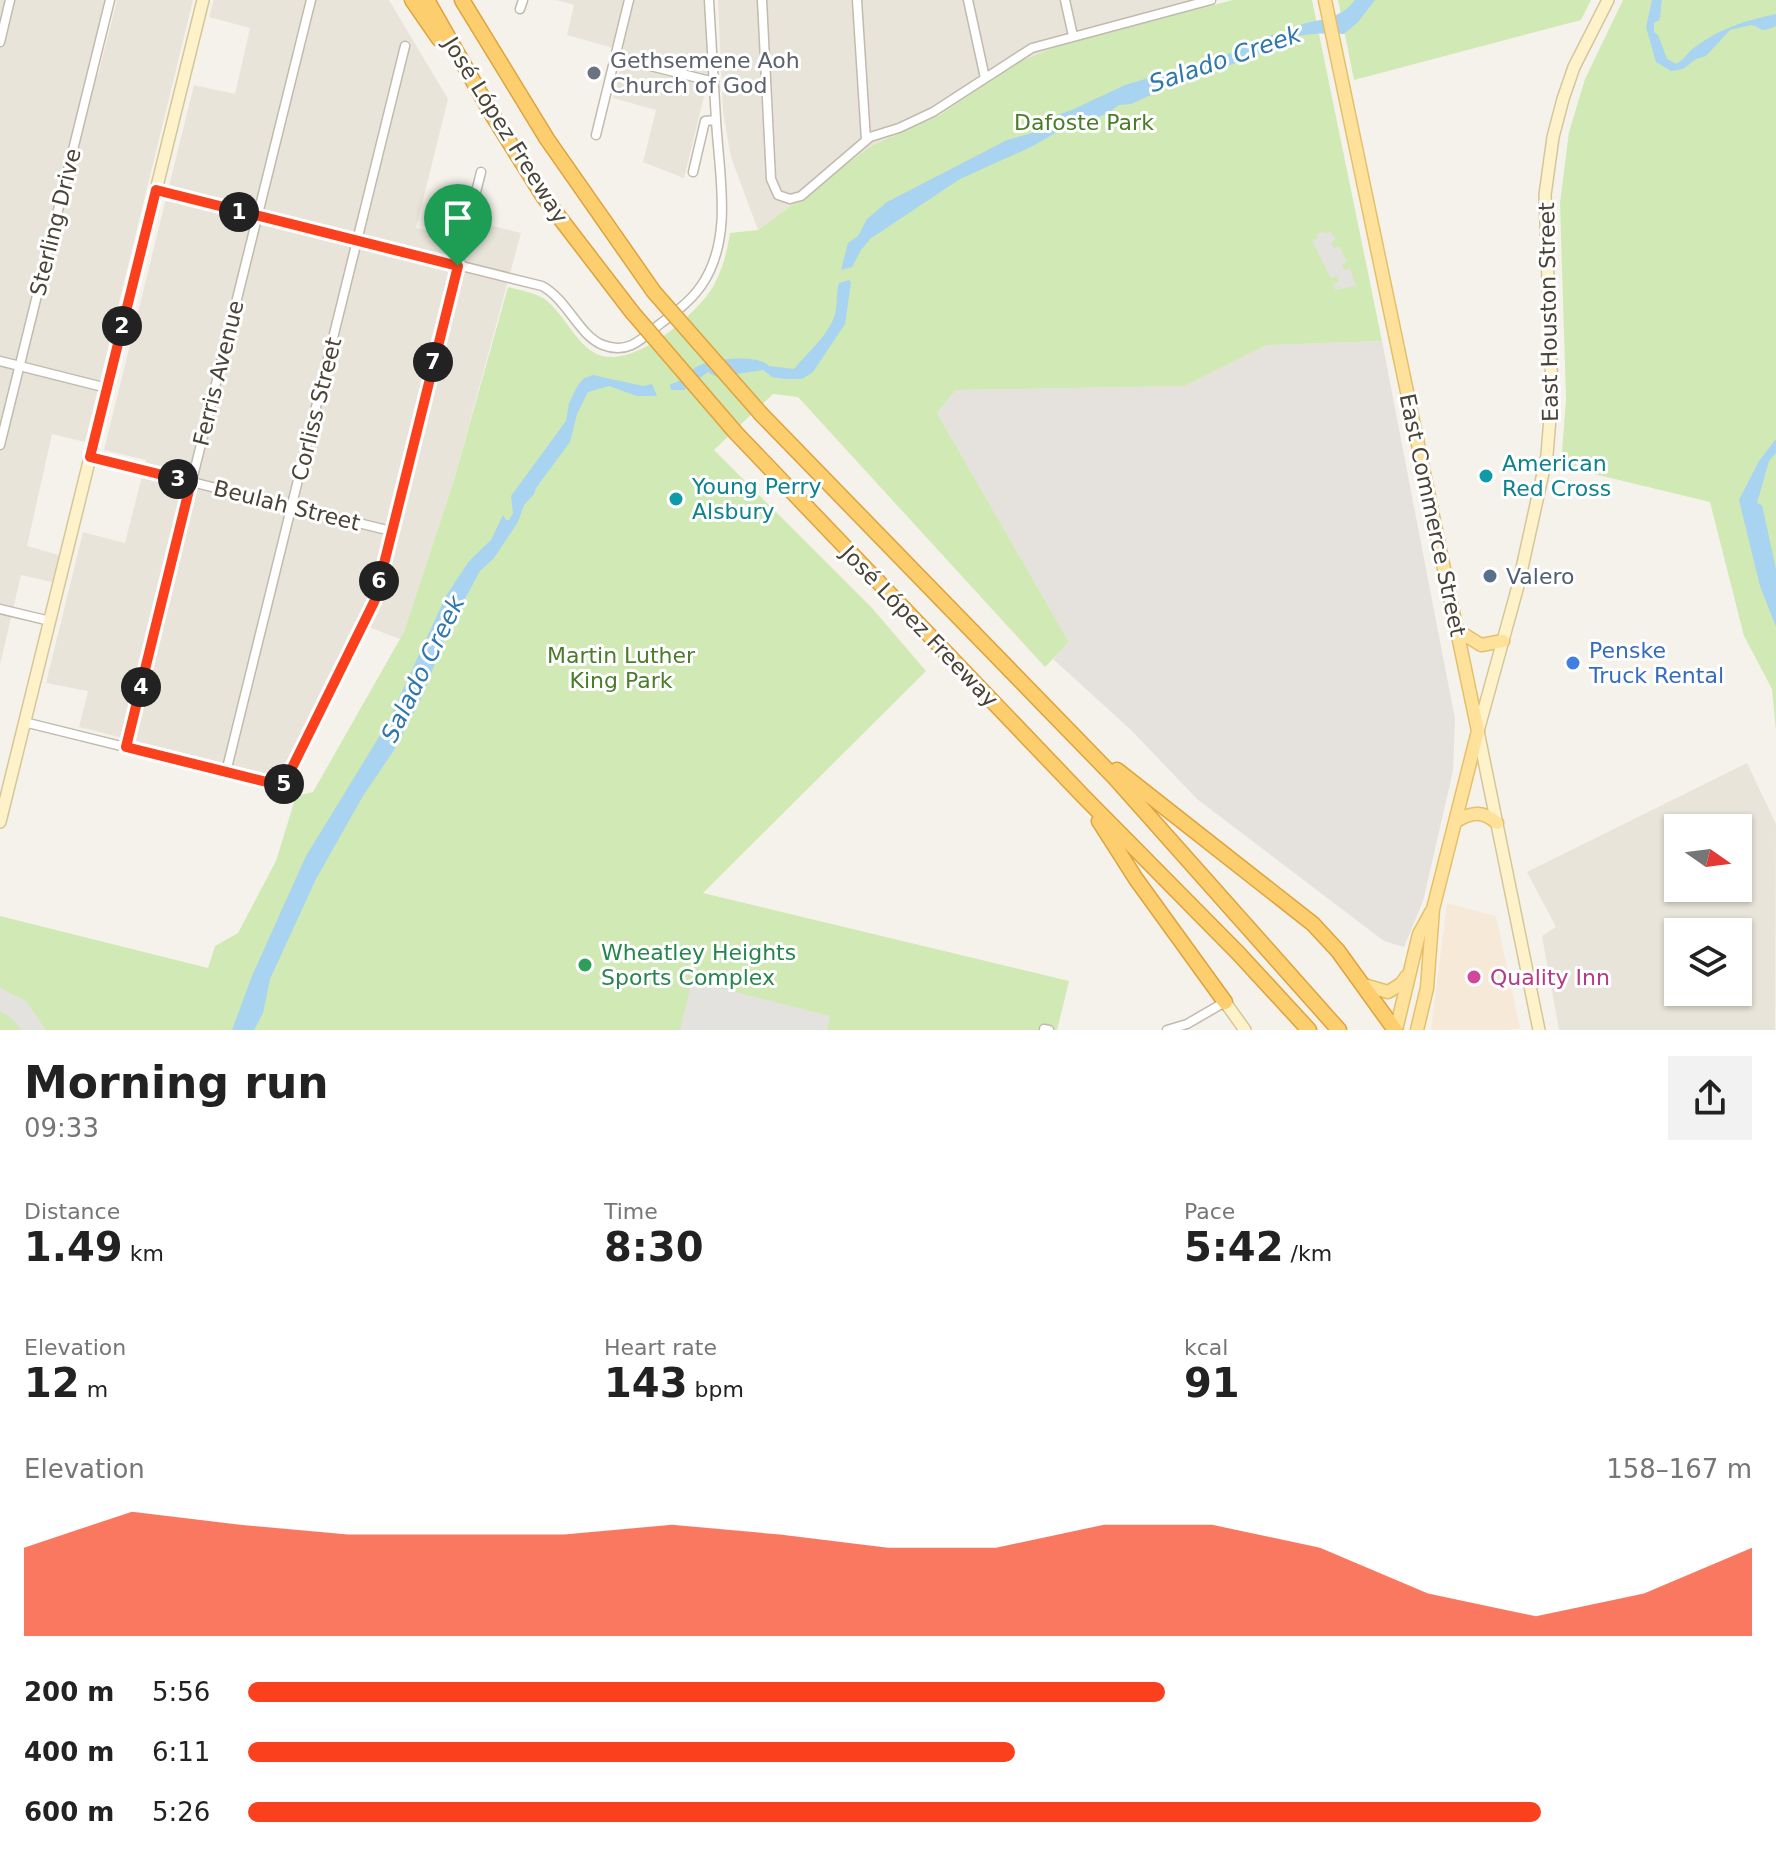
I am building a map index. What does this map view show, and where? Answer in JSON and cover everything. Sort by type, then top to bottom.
[{"type":"highway","points":[[412,0],[493,116]]},
{"type":"highway","name":"José López Freeway","points":[[427,0],[543,196],[632,312],[736,433],[1309,1030]]},
{"type":"highway","name":"José López Freeway","points":[[462,0],[547,139],[654,292],[761,414],[1184,853],[1339,1030]]},
{"type":"highway","points":[[472,0],[487,41]]},
{"type":"highway","points":[[1073,736],[1313,924],[1338,951],[1395,1030]]},
{"type":"highway","points":[[1084,797],[1136,879],[1225,1002]]},
{"type":"main road","points":[[0,822],[203,0]]},
{"type":"main road","name":"East Commerce Street","points":[[1325,0],[1539,1030]]},
{"type":"main road","name":"East Houston Street","points":[[1417,1030],[1427,988],[1433,909],[1540,491],[1550,425],[1552,369],[1545,195],[1548,169],[1563,99],[1593,26],[1608,0]]},
{"type":"main road","points":[[1457,630],[1481,645],[1503,641]]},
{"type":"main road","points":[[1455,822],[1473,813],[1489,816],[1497,823]]},
{"type":"main road","name":"East Houston Street","points":[[1395,1030],[1419,934],[1433,909]]},
{"type":"main road","points":[[1364,985],[1388,992],[1401,984],[1408,974]]},
{"type":"main road","points":[[1225,1002],[1245,1030]]},
{"type":"street","points":[[0,42],[10,0]]},
{"type":"street","name":"Sterling Drive","points":[[0,445],[110,0]]},
{"type":"street","name":"Ferris Avenue","points":[[126,747],[311,0]]},
{"type":"street","points":[[596,135],[629,0]]},
{"type":"street","points":[[156,190],[542,286],[552,292],[595,341],[617,349],[631,347],[694,295],[711,271],[720,245],[709,0]]},
{"type":"street","points":[[762,0],[771,179],[778,195],[790,199],[801,196],[866,140],[920,119],[1032,48],[1211,0]]},
{"type":"street","points":[[857,0],[866,140]]},
{"type":"street","points":[[968,0],[985,78]]},
{"type":"street","points":[[1065,0],[1073,36]]},
{"type":"street","points":[[1161,0],[1164,12]]},
{"type":"street","name":"Corliss Street","points":[[226,772],[405,46]]},
{"type":"street","points":[[615,57],[714,82]]},
{"type":"street","points":[[693,172],[705,121],[716,120]]},
{"type":"street","points":[[24,722],[283,786],[372,610],[481,172]]},
{"type":"street","points":[[0,361],[107,388]]},
{"type":"street","name":"Beulah Street","points":[[90,457],[391,531]]},
{"type":"street","points":[[0,609],[50,621]]},
{"type":"street","points":[[1167,1030],[1187,1024],[1225,1002]]},
{"type":"shaded area","points":[[0,0],[105,0],[87,72],[98,75],[117,0],[193,0],[85,442],[52,434],[27,546],[59,555],[52,582],[21,575],[0,665]]},
{"type":"shaded area","points":[[214,0],[389,0],[448,99],[416,228],[472,241],[478,222],[521,233],[454,480],[404,632],[400,639],[358,623],[284,773],[279,777],[79,727],[88,691],[46,683],[83,532],[125,543],[146,460],[104,450],[194,85],[235,94],[250,28],[209,17]]},
{"type":"shaded area","points":[[556,0],[704,0],[709,76],[684,178],[643,162],[656,110],[613,98],[624,51],[567,35],[574,5]]},
{"type":"shaded area","points":[[718,0],[1207,0],[1208,7],[1065,43],[1014,64],[940,115],[871,146],[758,230],[731,157],[723,112]]},
{"type":"shaded area","points":[[1324,231],[1326,234],[1330,231],[1335,239],[1331,243],[1334,248],[1339,246],[1347,262],[1342,265],[1344,270],[1350,268],[1356,286],[1335,290],[1333,284],[1339,282],[1337,276],[1331,278],[1312,241]]},
{"type":"shaded area","points":[[1382,341],[1455,719],[1453,771],[1423,901],[1404,947],[1384,941],[1197,799],[1131,730],[1053,659],[1069,642],[937,413],[956,390],[1185,386],[1267,345]]},
{"type":"shaded area","points":[[1747,763],[1776,824],[1775,1030],[1559,1030],[1542,936],[1556,927],[1527,872]]},
{"type":"shaded area","points":[[1447,903],[1496,916],[1520,1028],[1431,1030]]},
{"type":"shaded area","points":[[692,981],[830,1016],[827,1030],[680,1030]]},
{"type":"shaded area","points":[[0,988],[26,1001],[46,1030],[22,1030],[0,1011]]},
{"type":"green space","name":"Martin Luther King Park","points":[[1233,0],[1312,0],[1382,341],[1267,345],[1185,386],[956,390],[937,413],[1069,642],[1045,667],[798,397],[773,394],[714,450],[872,608],[926,671],[703,893],[1069,981],[1057,1030],[0,1030],[0,916],[208,968],[215,946],[238,933],[276,861],[296,796],[313,792],[404,632],[454,480],[508,287],[543,298],[593,352],[608,357],[642,349],[678,325],[706,297],[720,272],[730,233],[758,230],[871,146],[940,115],[1014,64],[1065,43]]},
{"type":"green space","points":[[1338,0],[1591,0],[1581,20],[1354,80]]},
{"type":"green space","points":[[1623,0],[1776,0],[1776,731],[1772,689],[1744,636],[1710,502],[1561,466],[1566,399],[1560,203],[1569,132],[1585,79]]},
{"type":"water","name":"Salado Creek","points":[[1355,0],[1375,0],[1344,34],[1310,34],[1292,38],[1131,104],[1119,105],[1108,113],[1057,132],[960,179],[870,239],[852,267],[841,270],[848,243],[858,236],[867,219],[887,202],[1007,140],[1032,133],[1045,119],[1125,85],[1165,73],[1191,70],[1279,32],[1282,36],[1300,25],[1329,18],[1347,9]]},
{"type":"water","points":[[1652,0],[1662,0],[1654,32],[1667,59],[1676,64],[1704,41],[1733,26],[1776,14],[1776,26],[1763,30],[1751,25],[1730,30],[1706,56],[1683,69],[1671,71],[1656,62],[1646,27]]},
{"type":"water","points":[[849,280],[845,324],[813,372],[802,379],[772,377],[763,370],[717,377],[708,372],[684,390],[671,390],[670,384],[681,380],[696,367],[722,360],[744,358],[769,366],[794,369],[829,328],[834,317],[839,283]]},
{"type":"water","name":"Salado Creek","points":[[593,375],[643,386],[652,384],[657,396],[637,396],[609,386],[588,392],[577,414],[570,442],[524,505],[518,522],[494,558],[480,571],[448,630],[422,697],[394,750],[363,796],[316,879],[270,979],[263,1013],[254,1030],[232,1030],[252,976],[306,856],[387,724],[446,596],[469,561],[491,540],[503,515],[509,520],[513,513],[511,496],[566,421],[569,403],[578,385],[584,378]]},
{"type":"water","points":[[1776,439],[1776,453],[1769,461],[1757,503],[1762,505],[1776,569],[1776,627],[1760,586],[1739,500],[1759,461]]},
{"type":"place","name":"Gethsemene Aoh Church of God","points":[[594,73]]},
{"type":"place","name":"American Red Cross","points":[[1486,476]]},
{"type":"place","name":"Young Perry Alsbury","points":[[676,499]]},
{"type":"place","name":"Valero","points":[[1490,576]]},
{"type":"place","name":"Penske Truck Rental","points":[[1573,663]]},
{"type":"place","name":"Wheatley Heights Sports Complex","points":[[585,965]]},
{"type":"place","name":"Quality Inn","points":[[1474,977]]},
{"type":"route","points":[[156,190],[458,266],[372,610],[283,786],[126,747],[191,482],[90,457],[156,190]]},
{"type":"park label","name":"Dafoste Park","points":[[1084,122]]}]
